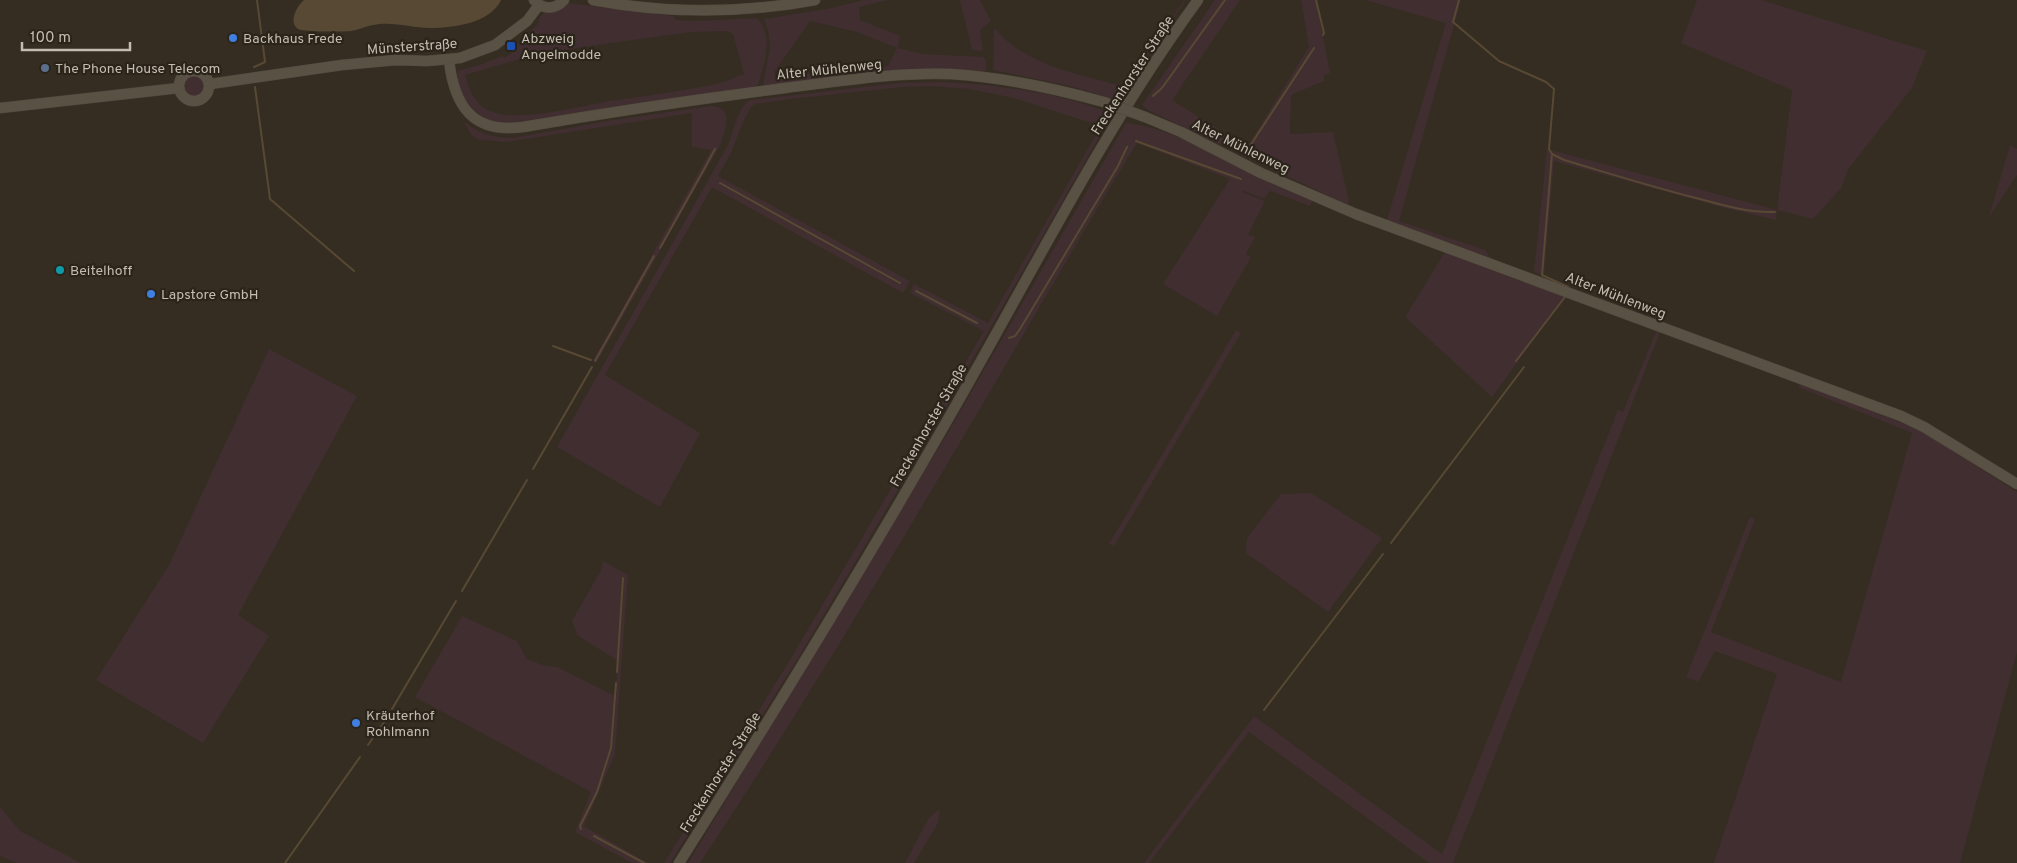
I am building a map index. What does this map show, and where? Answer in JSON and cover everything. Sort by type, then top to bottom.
[{"type":"street","points":[[537,3],[544,7],[556,7],[564,0]]},
{"type":"street","points":[[593,0],[659,10],[707,12],[755,9],[815,0]]},
{"type":"street","name":"Freckenhorster Straße","points":[[679,863],[850,586],[945,425],[1119,118],[1167,43],[1198,0]]},
{"type":"street","name":"Münsterstraße","points":[[210,84],[342,65],[396,60],[449,60],[473,54],[495,45],[527,21],[537,3]]},
{"type":"street","name":"Alter Mühlenweg","points":[[449,60],[455,93],[465,110],[478,121],[500,129],[769,90],[899,75],[950,74],[988,77],[1050,88],[1104,102],[1181,132],[1261,173],[1356,214],[1901,416],[1924,427],[2017,484]]},
{"type":"street","points":[[193,70],[206,75],[210,84],[208,93],[198,101],[186,99],[179,88],[184,74],[193,70]]},
{"type":"street","points":[[0,108],[179,88]]},
{"type":"shaded area","points":[[304,0],[501,0],[489,14],[470,23],[460,25],[430,28],[381,24],[351,31],[332,32],[301,30],[295,26],[295,14]]},
{"type":"shaded area","points":[[864,0],[888,0],[859,7],[860,20],[900,36],[898,48],[922,54],[983,57],[986,60],[986,70],[980,72],[895,71],[763,85],[770,47],[764,19],[827,9]],"holes":[[[810,21],[857,32],[897,48],[888,66],[774,77],[775,71]]]},
{"type":"shaded area","points":[[960,0],[980,0],[991,21],[980,30],[983,51],[972,50]]},
{"type":"shaded area","points":[[1184,0],[1186,0],[1145,60],[1120,101],[1070,86],[993,70],[995,28],[1020,51],[1036,59],[1070,72],[1122,86],[1127,84]]},
{"type":"shaded area","points":[[1215,0],[1240,0],[1172,100],[1228,136],[1230,149],[1148,110],[1142,105]]},
{"type":"shaded area","points":[[1301,0],[1316,0],[1330,73],[1324,75],[1324,81],[1291,95],[1290,134],[1333,132],[1349,201],[1348,205],[1242,155],[1309,47]]},
{"type":"shaded area","points":[[1365,0],[1461,0],[1399,221],[1485,250],[1491,258],[1387,220],[1446,23]]},
{"type":"shaded area","points":[[1697,0],[1761,0],[1927,51],[1912,88],[1849,168],[1841,188],[1813,219],[1777,210],[1792,90],[1681,43]]},
{"type":"shaded area","points":[[569,3],[673,16],[676,20],[757,18],[766,32],[767,41],[765,59],[758,85],[750,88],[510,124],[498,123],[482,116],[463,96],[458,79],[458,71],[502,56],[504,58],[515,51],[513,48],[538,24],[540,16],[546,12],[558,11]],"holes":[[[727,31],[733,34],[744,74],[716,84],[549,112],[516,115],[490,111],[477,101],[465,75],[541,53],[690,32]]]},
{"type":"shaded area","points":[[194,76],[201,79],[204,86],[201,93],[194,96],[187,93],[184,86],[187,79]]},
{"type":"shaded area","points":[[946,82],[988,85],[1051,95],[1112,114],[905,478],[800,655],[670,863],[664,863],[787,665],[984,331],[910,293],[914,284],[988,323],[1101,126],[1014,98],[969,89],[930,86],[902,87],[755,104],[751,107],[743,122],[731,153],[718,176],[910,281],[903,293],[712,187],[605,375],[700,433],[660,507],[557,447],[727,147],[738,115],[745,104],[750,100],[899,83]]},
{"type":"shaded area","points":[[711,106],[719,107],[726,116],[725,130],[718,149],[597,362],[593,360],[711,150],[692,147],[692,113],[506,142],[480,140],[472,136],[463,121],[486,134],[512,138],[613,120]]},
{"type":"shaded area","points":[[1126,123],[1159,130],[1192,143],[1263,179],[1312,201],[1310,206],[1270,191],[1264,199],[1242,190],[1242,192],[1265,201],[1248,235],[1255,237],[1246,254],[1251,257],[1217,316],[1163,284],[1230,179],[1137,143],[987,398],[802,704],[700,863],[688,863],[950,429]]},
{"type":"shaded area","points":[[2010,145],[2017,149],[2017,175],[1989,217]]},
{"type":"shaded area","points":[[1547,149],[1777,210],[1776,220],[1725,208],[1554,161],[1544,276],[1534,272]]},
{"type":"shaded area","points":[[1445,252],[1565,297],[1492,397],[1405,317]]},
{"type":"shaded area","points":[[1657,329],[1660,332],[1453,863],[1429,863],[1249,732],[1149,863],[1144,863],[1254,716],[1442,854],[1618,410],[1623,412]]},
{"type":"shaded area","points":[[1236,330],[1241,333],[1114,546],[1109,544]]},
{"type":"shaded area","points":[[269,349],[357,396],[238,615],[269,636],[203,743],[96,680],[169,565]]},
{"type":"shaded area","points":[[1801,383],[1922,431],[2017,492],[2017,652],[1960,863],[1714,863],[1777,674],[1715,651],[1698,682],[1686,677],[1750,517],[1755,519],[1711,632],[1841,682],[1912,433],[1798,387]]},
{"type":"shaded area","points":[[1311,493],[1382,538],[1328,612],[1246,553],[1247,538],[1281,494]]},
{"type":"shaded area","points":[[603,561],[628,575],[615,754],[584,826],[648,863],[632,863],[575,832],[591,792],[415,697],[462,616],[517,641],[527,659],[542,665],[557,667],[615,696],[618,661],[577,635],[572,621],[601,570]]},
{"type":"shaded area","points":[[0,807],[20,831],[81,863],[17,863],[0,856]]},
{"type":"shaded area","points":[[940,809],[938,823],[914,863],[905,863],[928,819]]},
{"type":"waterway","points":[[254,67],[265,62],[257,0]]},
{"type":"waterway","points":[[1153,96],[1162,88],[1225,0]]},
{"type":"waterway","points":[[1316,0],[1323,35]]},
{"type":"waterway","points":[[1459,0],[1453,22],[1499,61],[1546,82],[1554,89],[1549,149],[1552,154],[1542,275],[1568,287]]},
{"type":"waterway","points":[[1248,149],[1314,48]]},
{"type":"waterway","points":[[255,87],[270,199],[354,271]]},
{"type":"waterway","points":[[1136,141],[1241,179]]},
{"type":"waterway","points":[[1009,338],[1015,336],[1020,329],[1118,166],[1127,147]]},
{"type":"waterway","points":[[702,173],[715,149]]},
{"type":"waterway","points":[[1552,154],[1564,160],[1646,185],[1745,210],[1775,212]]},
{"type":"waterway","points":[[660,248],[702,173]]},
{"type":"waterway","points":[[720,183],[900,283]]},
{"type":"waterway","points":[[595,361],[654,256]]},
{"type":"waterway","points":[[916,291],[977,323]]},
{"type":"waterway","points":[[1516,361],[1565,297]]},
{"type":"waterway","points":[[553,346],[591,360]]},
{"type":"waterway","points":[[533,469],[592,367]]},
{"type":"waterway","points":[[1391,543],[1524,367]]},
{"type":"waterway","points":[[462,591],[527,480]]},
{"type":"waterway","points":[[1264,710],[1383,554]]},
{"type":"waterway","points":[[617,672],[623,578]]},
{"type":"waterway","points":[[392,709],[456,601]]},
{"type":"waterway","points":[[581,829],[580,826],[597,792],[611,748],[616,683]]},
{"type":"waterway","points":[[368,745],[387,718]]},
{"type":"waterway","points":[[285,863],[360,757]]},
{"type":"waterway","points":[[594,836],[644,863]]},
{"type":"place","name":"Backhaus Frede","points":[[233,38]]},
{"type":"place","name":"Abzweig Angelmodde","points":[[511,46]]},
{"type":"place","name":"The Phone House Telecom","points":[[45,68]]},
{"type":"place","name":"Beitelhoff","points":[[60,270]]},
{"type":"place","name":"Lapstore GmbH","points":[[151,294]]},
{"type":"place","name":"Kräuterhof Rohlmann","points":[[356,723]]}]
